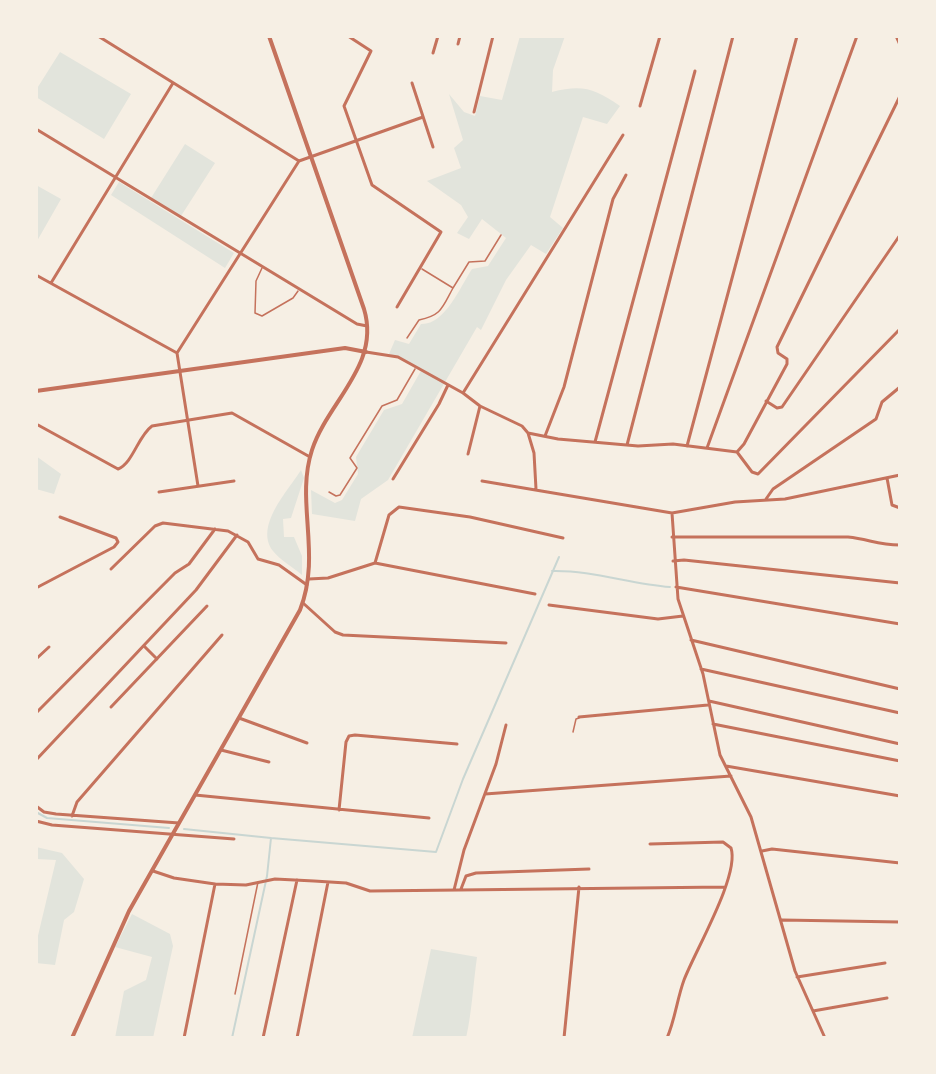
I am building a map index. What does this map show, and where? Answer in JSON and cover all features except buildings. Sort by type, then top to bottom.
[{"type":"street","points":[[98,36],[299,161]]},
{"type":"street","points":[[72,1038],[112,944],[303,603],[309,579],[311,542],[307,495],[310,456],[319,434],[366,352],[369,326],[269,36]]},
{"type":"street","points":[[348,36],[371,51],[344,106],[372,185],[377,191],[438,227],[441,232],[397,307]]},
{"type":"street","points":[[433,53],[438,36]]},
{"type":"street","points":[[458,44],[460,36]]},
{"type":"street","points":[[474,112],[494,36]]},
{"type":"street","points":[[640,106],[660,36]]},
{"type":"street","points":[[627,445],[734,36]]},
{"type":"street","points":[[687,446],[798,36]]},
{"type":"street","points":[[707,448],[857,36]]},
{"type":"street","points":[[896,36],[900,45]]},
{"type":"street","points":[[595,442],[695,71]]},
{"type":"street","points":[[51,284],[174,83]]},
{"type":"street","points":[[412,83],[433,147]]},
{"type":"street","points":[[737,452],[744,444],[788,361],[778,353],[777,347],[900,96]]},
{"type":"street","points":[[198,486],[177,353],[299,161],[423,117]]},
{"type":"street","points":[[36,129],[357,324],[369,326]]},
{"type":"street","points":[[463,393],[623,135]]},
{"type":"street","points":[[545,436],[564,387],[613,199],[626,174]]},
{"type":"street","points":[[766,401],[777,408],[782,407],[900,235]]},
{"type":"street","points":[[36,275],[177,353]]},
{"type":"street","points":[[36,391],[345,348],[398,357],[463,393],[480,406],[513,420],[528,433],[627,445],[687,446],[737,452],[755,474],[786,447],[900,329]]},
{"type":"street","points":[[393,479],[435,411],[448,385]]},
{"type":"street","points":[[766,499],[773,489],[876,419],[882,402],[900,387]]},
{"type":"street","points":[[468,454],[480,406]]},
{"type":"street","points":[[38,425],[118,469],[124,465],[144,433],[152,426],[187,418],[232,413],[310,456]]},
{"type":"street","points":[[528,433],[536,465],[536,489]]},
{"type":"street","points":[[482,481],[672,513],[766,499],[784,499],[900,475]]},
{"type":"street","points":[[887,478],[892,505],[900,508]]},
{"type":"street","points":[[159,492],[234,481]]},
{"type":"street","points":[[375,563],[388,515],[399,507],[462,515],[563,538]]},
{"type":"street","points":[[672,513],[676,587],[701,669],[720,755],[750,817],[762,851],[797,977],[825,1038]]},
{"type":"street","points":[[36,588],[114,547],[118,542],[116,538],[60,517]]},
{"type":"street","points":[[111,569],[158,524],[216,529],[237,535],[251,545],[258,559],[279,565],[308,585]]},
{"type":"street","points":[[36,713],[175,573],[189,564],[216,529]]},
{"type":"street","points":[[36,760],[201,584],[237,535]]},
{"type":"street","points":[[672,537],[848,537],[866,539],[874,544],[900,545]]},
{"type":"street","points":[[673,561],[684,560],[900,584]]},
{"type":"street","points":[[309,579],[328,578],[375,563],[535,594]]},
{"type":"street","points":[[676,587],[900,624]]},
{"type":"street","points":[[303,603],[335,632],[343,635],[506,643]]},
{"type":"street","points":[[549,605],[658,619],[683,616]]},
{"type":"street","points":[[111,708],[207,606]]},
{"type":"street","points":[[72,816],[77,802],[222,635]]},
{"type":"street","points":[[691,640],[900,689]]},
{"type":"street","points":[[36,659],[49,646]]},
{"type":"street","points":[[144,646],[157,659]]},
{"type":"street","points":[[701,669],[900,713]]},
{"type":"street","points":[[579,717],[708,703],[900,744]]},
{"type":"street","points":[[239,718],[308,743]]},
{"type":"street","points":[[713,724],[900,761]]},
{"type":"street","points":[[454,890],[464,850],[485,794],[506,725]]},
{"type":"street","points":[[339,810],[346,742],[349,736],[457,744]]},
{"type":"street","points":[[221,750],[269,762]]},
{"type":"street","points":[[726,766],[900,796]]},
{"type":"street","points":[[485,794],[731,776]]},
{"type":"street","points":[[195,795],[429,818]]},
{"type":"street","points":[[36,806],[47,813],[72,816],[179,823]]},
{"type":"street","points":[[36,821],[52,825],[234,839]]},
{"type":"street","points":[[650,844],[725,843],[731,848],[733,860],[725,887],[683,982],[667,1038]]},
{"type":"street","points":[[762,851],[772,849],[900,863]]},
{"type":"street","points":[[461,890],[463,879],[476,873],[589,869]]},
{"type":"street","points":[[152,871],[174,878],[215,884],[246,885],[258,881],[297,880],[346,883],[370,891],[725,887]]},
{"type":"street","points":[[263,1038],[297,880]]},
{"type":"street","points":[[297,1038],[328,882]]},
{"type":"street","points":[[184,1038],[215,884]]},
{"type":"street","points":[[564,1038],[579,887]]},
{"type":"street","points":[[781,920],[900,922]]},
{"type":"street","points":[[797,977],[885,963]]},
{"type":"street","points":[[813,1011],[887,998]]},
{"type":"lane","points":[[407,338],[419,320],[431,319],[438,314],[470,262],[485,261],[501,235]]},
{"type":"lane","points":[[263,267],[256,281],[254,311],[261,316],[293,298],[299,289]]},
{"type":"lane","points":[[421,269],[453,288]]},
{"type":"lane","points":[[329,492],[336,496],[340,495],[357,468],[350,458],[382,406],[397,400],[415,368]]},
{"type":"lane","points":[[573,732],[576,719],[579,717]]},
{"type":"lane","points":[[235,994],[258,881]]},
{"type":"shaded area","points":[[520,36],[565,36],[553,70],[552,92],[581,88],[596,92],[620,106],[607,124],[583,117],[550,217],[563,228],[546,254],[531,245],[506,280],[481,330],[477,327],[388,480],[361,499],[355,521],[312,514],[311,490],[335,503],[342,500],[358,474],[356,457],[384,410],[402,404],[422,369],[389,354],[395,340],[409,344],[421,324],[430,323],[445,312],[472,269],[488,266],[506,238],[482,219],[469,239],[457,233],[468,217],[461,205],[427,181],[461,168],[454,148],[463,140],[449,94],[464,112],[475,116],[480,96],[502,100]]},
{"type":"shaded area","points":[[60,52],[131,94],[104,139],[36,97],[36,90]]},
{"type":"shaded area","points":[[185,144],[215,163],[181,216],[151,198]]},
{"type":"shaded area","points":[[119,182],[234,253],[225,268],[111,195]]},
{"type":"shaded area","points":[[36,185],[61,199],[37,241],[36,240]]},
{"type":"shaded area","points":[[36,456],[61,474],[54,494],[36,489]]},
{"type":"shaded area","points":[[301,470],[304,478],[291,518],[283,519],[284,537],[294,537],[302,556],[302,575],[273,551],[268,541],[270,520],[275,509]]},
{"type":"shaded area","points":[[36,847],[62,853],[84,879],[74,912],[64,920],[55,965],[36,963],[36,944],[56,860],[36,859]]},
{"type":"shaded area","points":[[132,914],[170,934],[173,946],[153,1038],[115,1038],[124,991],[146,980],[152,957],[115,947]]},
{"type":"shaded area","points":[[431,949],[477,957],[466,1038],[412,1038]]},
{"type":"waterway","points":[[232,1038],[267,876],[271,838],[436,852],[463,779],[559,557]]},
{"type":"waterway","points":[[552,571],[582,573],[670,587]]},
{"type":"waterway","points":[[36,812],[47,818],[169,828]]},
{"type":"waterway","points":[[184,829],[271,838]]}]
